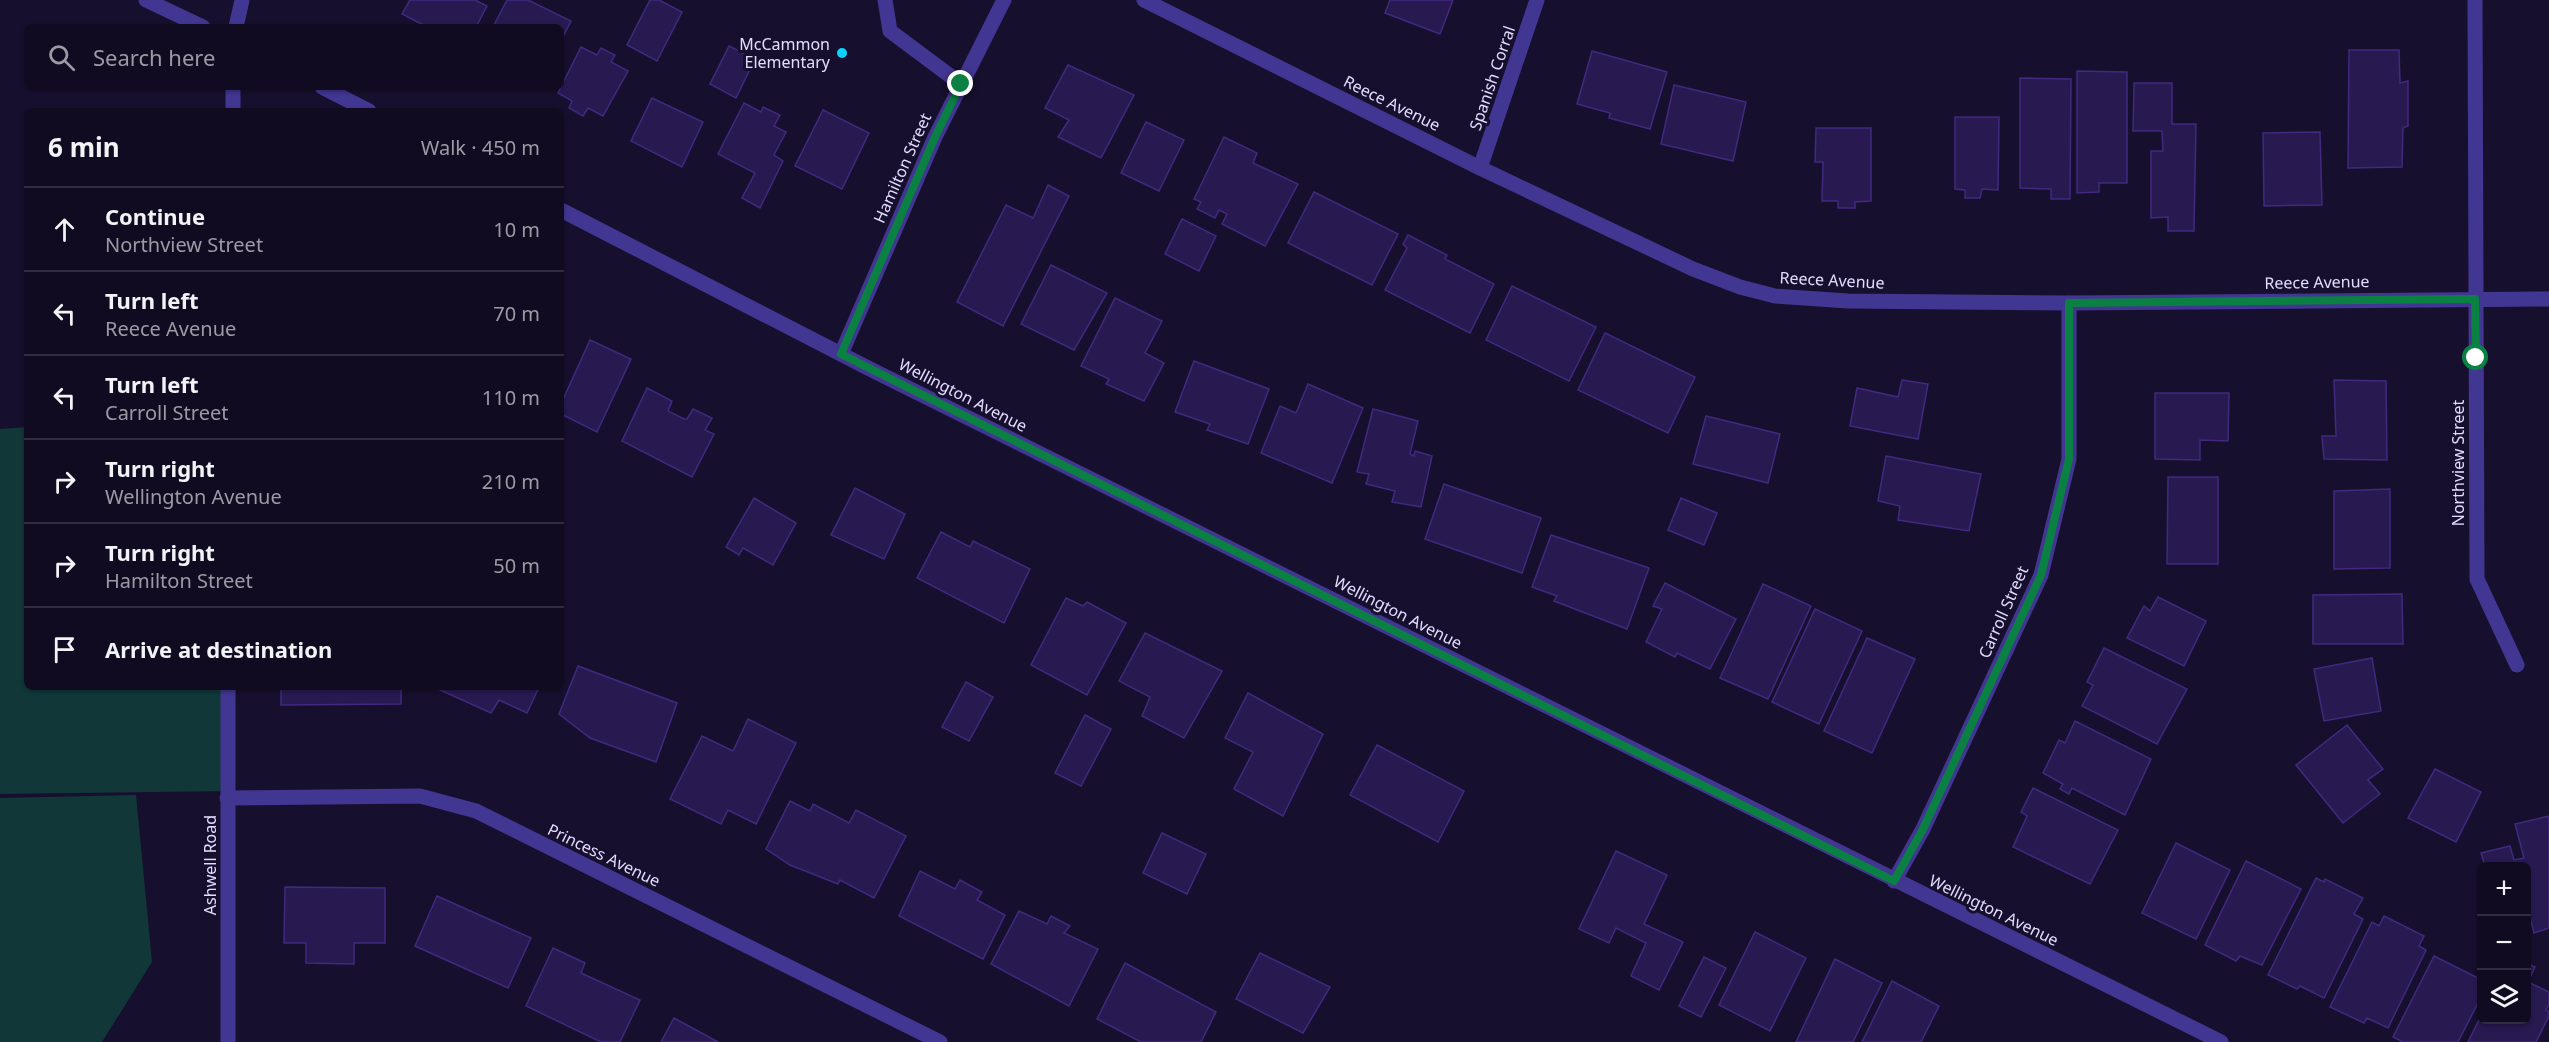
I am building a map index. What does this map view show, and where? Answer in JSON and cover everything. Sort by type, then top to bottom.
[{"type":"street","points":[[146,0],[197,24]]},
{"type":"street","points":[[237,24],[242,0]]},
{"type":"street","points":[[885,0],[890,31],[961,84]]},
{"type":"street","name":"Hamilton Street","points":[[841,354],[935,137],[1004,0]]},
{"type":"street","name":"Reece Avenue","points":[[1144,0],[1480,168],[1693,269],[1740,287],[1775,296],[1848,301],[2069,303],[2549,299]]},
{"type":"street","name":"Spanish Corral","points":[[1480,168],[1538,0]]},
{"type":"street","name":"Northview Street","points":[[2475,0],[2476,579],[2517,665]]},
{"type":"street","points":[[233,90],[233,108]]},
{"type":"street","points":[[328,90],[363,108]]},
{"type":"street","name":"Wellington Avenue","points":[[564,212],[841,354],[1894,881],[2221,1042]]},
{"type":"street","name":"Carroll Street","points":[[1894,881],[1923,829],[2041,575],[2069,459],[2069,303]]},
{"type":"street","name":"Ashwell Road","points":[[228,690],[228,1042]]},
{"type":"street","name":"Princess Avenue","points":[[227,798],[420,796],[476,811],[940,1042]]},
{"type":"green space","points":[[24,427],[24,690],[231,690],[232,791],[0,794],[0,429]]},
{"type":"green space","points":[[136,795],[152,962],[102,1042],[0,1042],[0,798]]},
{"type":"building","points":[[410,0],[475,0],[487,6],[478,24],[421,24],[402,14]]},
{"type":"building","points":[[507,0],[528,0],[571,21],[564,35],[564,24],[495,24]]},
{"type":"building","points":[[650,0],[659,0],[682,12],[657,61],[627,45]]},
{"type":"building","points":[[1390,0],[1453,0],[1440,34],[1385,13]]},
{"type":"building","points":[[729,46],[755,59],[736,98],[710,84]]},
{"type":"building","points":[[581,47],[597,55],[601,48],[615,55],[611,62],[628,71],[603,116],[588,108],[583,116],[569,108],[572,101],[558,93],[560,90],[564,90],[564,81]]},
{"type":"building","points":[[2349,50],[2399,50],[2400,83],[2408,81],[2408,126],[2403,128],[2402,167],[2348,168]]},
{"type":"building","points":[[1592,51],[1667,72],[1650,129],[1609,118],[1610,113],[1577,104]]},
{"type":"building","points":[[1068,65],[1134,95],[1101,158],[1058,137],[1069,120],[1045,108]]},
{"type":"building","points":[[2077,71],[2127,72],[2127,183],[2099,183],[2099,192],[2077,193]]},
{"type":"building","points":[[2020,78],[2071,79],[2070,199],[2051,199],[2051,189],[2020,188]]},
{"type":"building","points":[[2134,83],[2172,83],[2172,124],[2196,124],[2194,231],[2168,231],[2168,217],[2151,218],[2151,151],[2163,151],[2162,131],[2133,131]]},
{"type":"building","points":[[1674,85],[1746,102],[1733,161],[1661,144]]},
{"type":"building","points":[[652,98],[703,122],[682,167],[631,141]]},
{"type":"building","points":[[744,103],[761,112],[763,107],[780,115],[774,126],[786,132],[774,155],[783,161],[760,208],[742,198],[755,173],[718,154]]},
{"type":"building","points":[[823,110],[869,133],[842,189],[795,166]]},
{"type":"building","points":[[1955,117],[1999,117],[1998,190],[1982,189],[1980,198],[1965,198],[1965,190],[1955,189]]},
{"type":"building","points":[[1146,122],[1184,140],[1159,191],[1121,173]]},
{"type":"building","points":[[1816,128],[1871,128],[1871,201],[1855,202],[1855,208],[1838,208],[1838,201],[1822,201],[1823,162],[1815,162]]},
{"type":"building","points":[[2320,132],[2322,205],[2264,206],[2263,133]]},
{"type":"building","points":[[1224,137],[1257,153],[1253,163],[1298,184],[1265,246],[1222,224],[1227,214],[1219,210],[1215,218],[1197,209],[1201,202],[1194,199]]},
{"type":"building","points":[[1048,185],[1069,196],[1003,326],[957,302],[1006,205],[1033,218]]},
{"type":"building","points":[[1314,192],[1398,234],[1372,285],[1288,243]]},
{"type":"building","points":[[1182,219],[1216,236],[1199,271],[1165,254]]},
{"type":"building","points":[[1408,235],[1447,255],[1445,259],[1494,284],[1470,333],[1385,290],[1407,248],[1403,244]]},
{"type":"building","points":[[1051,265],[1107,293],[1074,350],[1021,324]]},
{"type":"building","points":[[1512,286],[1596,327],[1569,381],[1486,340]]},
{"type":"building","points":[[1115,298],[1162,321],[1145,353],[1164,363],[1144,401],[1106,384],[1109,379],[1081,366]]},
{"type":"building","points":[[1605,333],[1695,377],[1668,433],[1578,390]]},
{"type":"building","points":[[590,340],[631,359],[597,432],[564,416],[564,397]]},
{"type":"building","points":[[1194,361],[1269,389],[1248,444],[1207,430],[1210,424],[1175,412]]},
{"type":"building","points":[[1902,380],[1928,384],[1918,439],[1850,426],[1857,388],[1898,397]]},
{"type":"building","points":[[2334,380],[2386,381],[2387,460],[2324,459],[2322,436],[2336,436]]},
{"type":"building","points":[[1308,384],[1363,408],[1332,483],[1261,453],[1280,406],[1296,413]]},
{"type":"building","points":[[647,388],[672,401],[668,411],[684,419],[687,419],[693,409],[712,418],[705,430],[714,434],[692,477],[622,441]]},
{"type":"building","points":[[2155,393],[2229,393],[2228,441],[2200,440],[2200,460],[2155,459]]},
{"type":"building","points":[[1373,409],[1418,421],[1410,454],[1414,456],[1415,451],[1432,456],[1421,507],[1392,502],[1395,491],[1366,484],[1369,474],[1357,472]]},
{"type":"building","points":[[1706,416],[1780,434],[1768,483],[1693,464]]},
{"type":"building","points":[[1886,456],[1981,474],[1969,531],[1898,520],[1900,506],[1878,501]]},
{"type":"building","points":[[2168,477],[2218,477],[2218,564],[2167,564]]},
{"type":"building","points":[[1444,484],[1541,518],[1522,573],[1425,539]]},
{"type":"building","points":[[855,488],[905,514],[884,559],[831,535]]},
{"type":"building","points":[[2390,489],[2390,568],[2334,569],[2334,491]]},
{"type":"building","points":[[754,498],[796,523],[773,565],[743,548],[739,555],[726,547]]},
{"type":"building","points":[[1681,498],[1717,513],[1704,545],[1668,530]]},
{"type":"building","points":[[941,532],[970,547],[973,541],[1030,569],[1004,623],[917,578]]},
{"type":"building","points":[[1551,535],[1649,568],[1627,629],[1554,601],[1557,596],[1532,587]]},
{"type":"building","points":[[1665,583],[1736,619],[1710,669],[1677,653],[1675,657],[1646,642],[1662,609],[1653,606]]},
{"type":"building","points":[[1763,584],[1811,606],[1768,699],[1720,678]]},
{"type":"building","points":[[2402,594],[2403,644],[2313,644],[2313,595]]},
{"type":"building","points":[[2158,597],[2206,621],[2184,666],[2127,638],[2144,606],[2150,611]]},
{"type":"building","points":[[1066,598],[1083,606],[1087,602],[1126,623],[1087,695],[1031,665]]},
{"type":"building","points":[[1815,609],[1862,631],[1819,724],[1772,702]]},
{"type":"building","points":[[1145,633],[1222,671],[1184,738],[1142,716],[1150,697],[1119,681]]},
{"type":"building","points":[[1867,638],[1915,659],[1872,753],[1824,731]]},
{"type":"building","points":[[2104,648],[2187,689],[2157,744],[2082,706],[2093,685],[2087,682]]},
{"type":"building","points":[[2372,658],[2381,711],[2324,721],[2314,669]]},
{"type":"building","points":[[578,666],[677,703],[656,762],[590,738],[559,714]]},
{"type":"building","points":[[966,682],[993,697],[969,741],[942,727]]},
{"type":"building","points":[[281,690],[401,690],[401,704],[281,705]]},
{"type":"building","points":[[440,690],[538,690],[527,713],[499,700],[491,713]]},
{"type":"building","points":[[1248,693],[1323,734],[1283,816],[1234,789],[1253,752],[1225,738]]},
{"type":"building","points":[[1085,715],[1111,729],[1081,786],[1055,773]]},
{"type":"building","points":[[748,719],[796,743],[756,824],[728,810],[721,824],[670,799],[702,736],[733,751]]},
{"type":"building","points":[[2075,721],[2151,759],[2125,815],[2072,788],[2069,794],[2060,789],[2063,784],[2043,773],[2059,740],[2065,743]]},
{"type":"building","points":[[2347,725],[2383,769],[2368,780],[2380,794],[2343,823],[2296,765]]},
{"type":"building","points":[[1377,745],[1464,791],[1438,842],[1350,795]]},
{"type":"building","points":[[2435,769],[2481,792],[2456,842],[2408,818]]},
{"type":"building","points":[[2033,788],[2118,830],[2090,884],[2013,847],[2027,816],[2021,812]]},
{"type":"building","points":[[790,801],[810,811],[813,804],[849,823],[856,810],[906,836],[874,898],[840,880],[838,884],[790,865],[766,849]]},
{"type":"building","points":[[2549,816],[2549,928],[2534,933],[2531,921],[2531,862],[2484,862],[2481,853],[2510,846],[2514,860],[2524,858],[2515,824]]},
{"type":"building","points":[[1162,833],[1206,854],[1187,894],[1143,873]]},
{"type":"building","points":[[2176,843],[2230,870],[2196,939],[2142,913]]},
{"type":"building","points":[[1616,851],[1667,875],[1644,924],[1683,942],[1659,990],[1631,976],[1646,943],[1616,928],[1609,943],[1579,929]]},
{"type":"building","points":[[2246,861],[2301,889],[2262,965],[2240,956],[2236,961],[2205,945]]},
{"type":"building","points":[[920,871],[955,889],[960,880],[982,892],[977,900],[1005,915],[983,959],[899,916]]},
{"type":"building","points":[[2316,878],[2324,882],[2325,879],[2363,898],[2354,914],[2363,919],[2324,998],[2300,986],[2297,989],[2268,975]]},
{"type":"building","points":[[285,887],[385,888],[385,943],[354,943],[354,964],[306,963],[306,943],[284,943]]},
{"type":"building","points":[[437,896],[531,938],[508,988],[415,946]]},
{"type":"building","points":[[1019,911],[1047,924],[1051,916],[1070,926],[1064,933],[1098,949],[1069,1006],[991,964]]},
{"type":"building","points":[[2384,916],[2424,936],[2419,946],[2426,950],[2388,1028],[2367,1018],[2364,1023],[2330,1007],[2372,922],[2379,926]]},
{"type":"building","points":[[1755,932],[1806,958],[1770,1031],[1719,1005]]},
{"type":"building","points":[[553,948],[585,963],[581,973],[640,1000],[620,1042],[601,1042],[526,1006]]},
{"type":"building","points":[[1260,953],[1330,987],[1303,1033],[1236,999]]},
{"type":"building","points":[[2434,956],[2477,978],[2477,1005],[2458,1042],[2403,1042],[2393,1037]]},
{"type":"building","points":[[1704,957],[1726,968],[1701,1017],[1679,1006]]},
{"type":"building","points":[[1835,959],[1882,983],[1853,1042],[1796,1042]]},
{"type":"building","points":[[1125,963],[1216,1012],[1201,1042],[1141,1042],[1097,1019]]},
{"type":"building","points":[[1892,981],[1939,1006],[1921,1042],[1862,1042]]},
{"type":"building","points":[[2531,983],[2549,992],[2549,1004],[2546,1010],[2549,1016],[2536,1042],[2468,1042],[2477,1024],[2531,1024]]},
{"type":"building","points":[[674,1018],[718,1042],[661,1042]]},
{"type":"place","name":"McCammon Elementary","points":[[842,53]]},
{"type":"route","points":[[961,84],[935,137],[841,354],[1894,881],[1923,829],[2041,575],[2069,459],[2069,303],[2475,299],[2476,358]]}]
